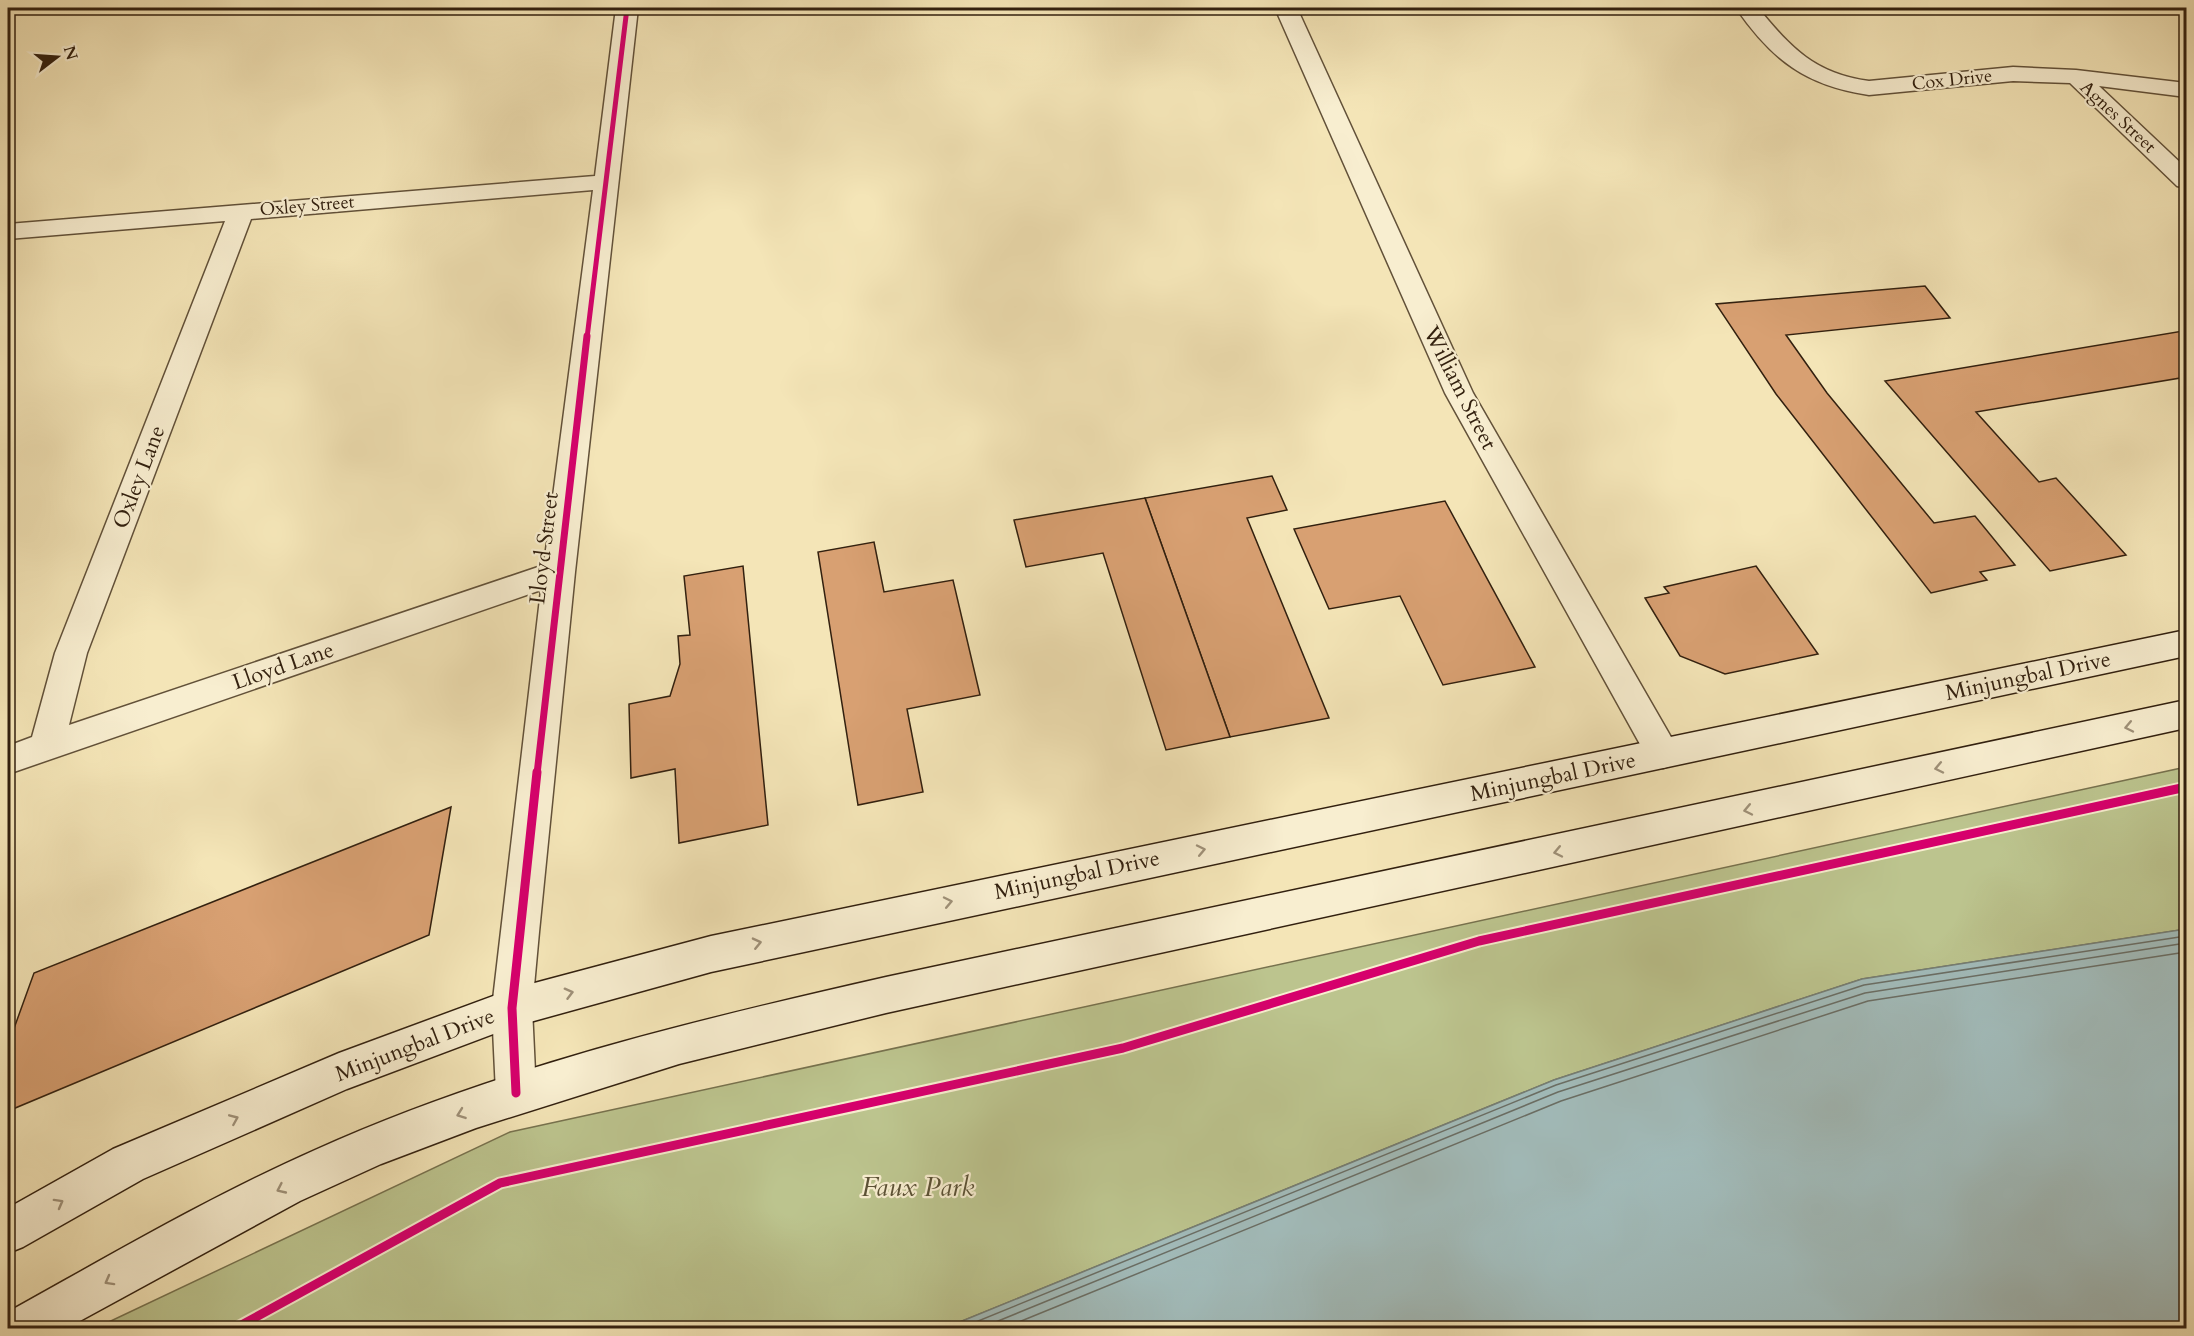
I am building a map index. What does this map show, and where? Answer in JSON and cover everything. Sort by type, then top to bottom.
[{"type":"street","name":"Lloyd Street","points":[[516,1093],[512,1008],[559,572],[627,8]]},
{"type":"street","name":"William Street","points":[[1286,8],[1459,393],[1663,754]]},
{"type":"street","name":"Cox Drive","points":[[1747,8],[1782,50],[1803,68],[1824,80],[1846,87],[1869,88],[2013,74],[2076,77],[2187,90]]},
{"type":"street","name":"Agnes Street","points":[[2076,77],[2187,181]]},
{"type":"street","name":"Oxley Street","points":[[8,231],[606,182]]},
{"type":"street","name":"Oxley Lane","points":[[47,746],[71,653],[242,212]]},
{"type":"street","name":"Lloyd Lane","points":[[8,760],[559,572]]},
{"type":"street","name":"Minjungbal Drive","points":[[8,1232],[128,1164],[339,1073],[512,1008],[743,947],[2187,643]]},
{"type":"street","points":[[24,1329],[249,1203],[374,1146],[516,1093],[642,1055],[791,1018],[2187,714]]},
{"type":"green space","name":"Faux Park","points":[[2186,767],[2186,929],[1862,979],[1554,1080],[945,1328],[96,1328],[510,1132]]},
{"type":"water","points":[[2186,929],[2186,1328],[945,1328],[1554,1080],[1862,979]]},
{"type":"building","points":[[1925,286],[1950,318],[1786,335],[1827,393],[1934,523],[1975,516],[2015,565],[1980,572],[1987,580],[1931,593],[1776,394],[1716,304]]},
{"type":"building","points":[[2183,331],[2186,335],[2186,377],[1976,412],[2039,482],[2056,478],[2126,555],[2050,571],[1885,381]]},
{"type":"building","points":[[1272,476],[1287,510],[1247,518],[1329,718],[1230,737],[1145,498]]},
{"type":"building","points":[[1145,498],[1230,737],[1166,750],[1103,553],[1026,567],[1014,520]]},
{"type":"building","points":[[1445,501],[1535,667],[1443,685],[1400,596],[1329,609],[1294,529]]},
{"type":"building","points":[[874,542],[884,592],[953,580],[980,695],[907,709],[923,792],[858,805],[818,552]]},
{"type":"building","points":[[743,566],[768,825],[679,843],[675,769],[631,778],[629,704],[670,696],[680,664],[678,636],[690,635],[684,576]]},
{"type":"building","points":[[1756,566],[1818,654],[1725,674],[1680,656],[1645,598],[1669,593],[1664,587]]},
{"type":"building","points":[[451,807],[429,935],[8,1111],[8,1045],[34,973]]},
{"type":"cycle path","points":[[516,1093],[512,1008],[559,572],[627,8]]},
{"type":"cycle path","points":[[236,1328],[500,1183],[1123,1048],[1479,941],[2186,787]]}]
